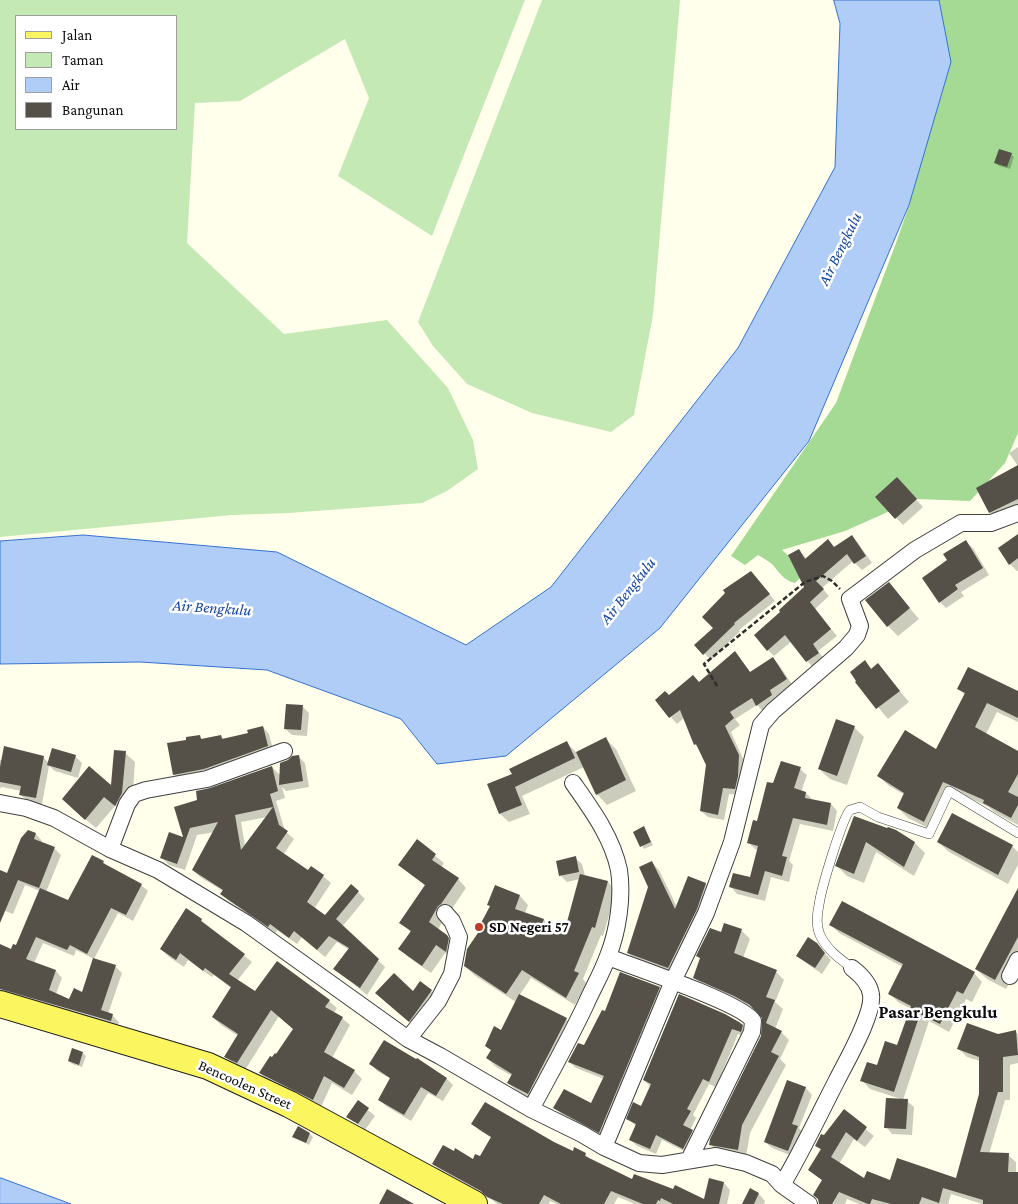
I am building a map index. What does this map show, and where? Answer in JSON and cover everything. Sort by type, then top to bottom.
[{"type":"main road","name":"Bencoolen Street","points":[[0,1004],[208,1066],[289,1104],[474,1204]]},
{"type":"street","points":[[604,1147],[673,981],[706,913],[732,842],[760,725],[773,711],[846,648],[858,635],[860,626],[850,599],[915,550],[961,523],[991,523],[1018,513]]},
{"type":"street","points":[[110,849],[127,804],[134,794],[146,790],[207,779],[284,751]]},
{"type":"street","points":[[531,1109],[570,1038],[608,957],[620,900],[618,869],[600,820],[573,783]]},
{"type":"street","points":[[0,803],[26,808],[54,818],[110,849],[158,870],[246,923],[408,1039],[531,1109],[604,1147],[639,1163],[662,1165],[716,1156],[746,1163],[772,1174],[782,1185],[808,1204]]},
{"type":"street","points":[[408,1039],[438,1001],[452,974],[459,937],[452,921],[445,913]]},
{"type":"street","points":[[608,957],[673,981],[743,1011],[752,1018],[754,1024],[752,1032],[689,1160]]},
{"type":"street","points":[[1010,976],[1018,960]]},
{"type":"street","points":[[782,1185],[801,1153],[868,1015],[871,1001],[870,990],[866,982],[852,968]]},
{"type":"lane","points":[[852,968],[834,954],[825,943],[820,934],[818,916],[820,897],[843,824],[850,810],[860,807],[878,817],[929,834],[949,791],[1018,833]]},
{"type":"path","points":[[718,686],[704,664],[805,582],[823,576],[832,581],[850,599]]},
{"type":"green space","points":[[0,0],[525,0],[432,236],[338,176],[369,98],[345,39],[240,101],[195,103],[187,243],[284,334],[387,320],[448,388],[473,440],[478,469],[447,491],[422,503],[289,513],[232,515],[0,537]]},
{"type":"green space","points":[[542,0],[680,0],[653,315],[634,415],[611,432],[532,413],[467,384],[433,346],[418,322]]},
{"type":"green space","points":[[936,0],[1018,0],[1018,433],[1005,463],[970,501],[917,499],[845,531],[782,550],[797,563],[800,578],[795,583],[785,578],[772,564],[758,555],[745,565],[731,556],[836,403],[896,243],[910,203]]},
{"type":"water","name":"Air Bengkulu","points":[[834,0],[939,0],[951,62],[909,205],[809,441],[660,628],[506,756],[437,764],[401,719],[267,670],[140,662],[0,664],[0,541],[83,535],[277,552],[466,645],[551,587],[738,348],[835,167],[840,24]]},
{"type":"water","points":[[1,1178],[71,1204],[0,1204]]},
{"type":"building","points":[[999,149],[1012,153],[1007,167],[994,163]]},
{"type":"building","points":[[1018,465],[1018,499],[989,513],[976,488]]},
{"type":"building","points":[[897,477],[917,499],[895,519],[875,497]]},
{"type":"building","points":[[1018,534],[1018,558],[1009,565],[998,548]]},
{"type":"building","points":[[852,535],[866,556],[854,564],[847,554],[816,581],[824,589],[810,602],[831,629],[813,644],[819,653],[806,662],[785,635],[767,651],[754,635],[804,587],[788,555],[799,549],[805,559],[828,539],[834,547]]},
{"type":"building","points":[[966,540],[983,568],[955,585],[958,589],[939,603],[922,578],[947,560],[943,554]]},
{"type":"building","points":[[751,571],[770,594],[734,623],[703,655],[694,645],[713,628],[702,617],[725,593],[723,590]]},
{"type":"building","points":[[889,582],[910,608],[887,627],[865,600]]},
{"type":"building","points":[[735,651],[750,672],[773,657],[787,679],[770,690],[772,695],[756,706],[752,698],[730,712],[734,718],[725,726],[739,755],[738,776],[735,789],[723,788],[718,815],[700,811],[706,765],[696,744],[694,745],[680,710],[669,718],[655,700],[665,691],[669,695],[693,675],[699,682]]},
{"type":"building","points":[[865,660],[871,669],[878,663],[900,691],[876,709],[855,682],[850,672]]},
{"type":"building","points":[[968,667],[1018,691],[1018,718],[987,703],[975,727],[1018,751],[1018,774],[1008,792],[1018,797],[1018,805],[1011,818],[983,803],[984,800],[943,782],[924,822],[897,808],[904,793],[877,776],[905,730],[936,749],[965,693],[957,689]]},
{"type":"building","points":[[286,704],[303,705],[301,730],[284,729]]},
{"type":"building","points":[[836,719],[855,726],[837,776],[818,769]]},
{"type":"building","points":[[263,726],[268,746],[204,769],[173,775],[167,743],[186,740],[186,737],[200,735],[201,739],[221,735],[222,739],[248,733],[247,730]]},
{"type":"building","points":[[606,737],[626,780],[596,795],[576,752]]},
{"type":"building","points":[[567,741],[575,758],[515,787],[522,805],[499,814],[487,784],[512,774],[509,769]]},
{"type":"building","points":[[4,746],[44,756],[36,798],[19,795],[21,786],[0,782],[0,767]]},
{"type":"building","points":[[52,748],[76,755],[71,772],[47,765]]},
{"type":"building","points":[[114,750],[126,751],[122,793],[115,806],[104,797],[85,820],[62,799],[89,766],[111,785]]},
{"type":"building","points":[[299,755],[303,781],[279,785],[280,763],[292,756]]},
{"type":"building","points":[[781,761],[801,767],[794,788],[806,792],[805,798],[831,803],[827,825],[793,818],[782,856],[787,857],[782,876],[765,871],[758,895],[729,887],[733,873],[750,877],[758,846],[747,843],[753,820],[757,821],[767,782],[773,783]]},
{"type":"building","points":[[272,766],[278,791],[270,794],[279,825],[288,831],[276,848],[308,870],[311,866],[324,875],[307,902],[325,915],[351,884],[359,891],[336,919],[379,959],[360,988],[333,969],[349,948],[329,936],[317,950],[294,931],[289,938],[270,924],[268,927],[220,894],[223,890],[192,870],[218,822],[190,828],[177,864],[160,858],[169,832],[183,837],[174,807],[197,800],[196,791],[210,788]],"holes":[[[273,807],[241,850],[235,815]]]},
{"type":"building","points":[[952,813],[1013,845],[998,875],[937,842]]},
{"type":"building","points":[[854,816],[896,830],[915,842],[904,867],[866,842],[854,874],[835,866]]},
{"type":"building","points":[[644,826],[651,842],[640,847],[633,832]]},
{"type":"building","points":[[28,830],[36,833],[34,839],[55,847],[39,888],[18,880],[0,923],[0,870],[7,873],[21,838]]},
{"type":"building","points":[[417,839],[436,854],[432,860],[459,878],[438,906],[429,922],[449,938],[446,952],[436,945],[422,966],[398,949],[411,931],[399,923],[425,885],[398,865]]},
{"type":"building","points":[[92,855],[142,884],[126,915],[111,908],[87,954],[70,945],[67,950],[36,937],[26,959],[56,970],[49,990],[69,999],[74,988],[82,992],[93,958],[116,965],[101,1010],[113,1014],[111,1021],[0,989],[0,944],[11,949],[13,944],[16,945],[40,888],[68,900]]},
{"type":"building","points":[[576,856],[579,872],[559,876],[556,861]]},
{"type":"building","points":[[652,861],[675,909],[688,876],[706,883],[697,909],[668,968],[627,953],[648,887],[639,867]]},
{"type":"building","points":[[580,874],[608,881],[595,928],[592,927],[574,971],[579,973],[566,998],[522,970],[506,994],[464,966],[467,949],[482,927],[480,925],[490,906],[487,905],[495,885],[520,895],[515,909],[544,919],[542,924],[564,933]]},
{"type":"building","points":[[1018,888],[1018,937],[995,980],[975,969]]},
{"type":"building","points":[[842,901],[975,972],[963,994],[957,991],[940,1024],[920,1014],[894,1092],[860,1081],[867,1062],[877,1065],[885,1041],[897,1045],[911,1006],[888,994],[903,964],[829,925]]},
{"type":"building","points":[[186,908],[245,954],[229,974],[255,991],[277,961],[330,1000],[325,1007],[343,1017],[324,1052],[355,1070],[344,1088],[324,1076],[313,1100],[259,1073],[270,1056],[272,1057],[276,1054],[293,1029],[271,1010],[237,1063],[224,1057],[238,1034],[212,1017],[231,987],[205,968],[203,971],[180,953],[176,960],[160,949]]},
{"type":"building","points":[[724,923],[742,929],[734,953],[777,970],[766,997],[775,1000],[766,1023],[782,1031],[771,1052],[779,1056],[742,1125],[738,1150],[709,1145],[710,1139],[761,1036],[762,1018],[750,1005],[693,978],[700,958],[696,956],[710,928],[721,932]]},
{"type":"building","points":[[808,937],[817,943],[825,953],[815,968],[796,956]]},
{"type":"building","points":[[620,972],[660,987],[599,1133],[553,1108],[564,1089],[591,1103],[604,1076],[568,1062],[578,1043],[584,1045],[602,1010],[605,1011]]},
{"type":"building","points":[[394,973],[413,991],[420,981],[432,990],[409,1022],[375,993]]},
{"type":"building","points":[[519,994],[567,1018],[528,1094],[507,1083],[512,1074],[486,1058],[491,1050],[485,1046],[494,1026],[501,1030]]},
{"type":"building","points":[[679,994],[725,1014],[743,1025],[741,1032],[732,1029],[709,1082],[703,1079],[687,1109],[691,1111],[683,1125],[693,1130],[683,1149],[656,1135],[650,1149],[629,1140],[636,1124],[626,1119],[633,1102],[641,1106],[651,1084],[643,1080]]},
{"type":"building","points":[[967,1023],[998,1034],[1016,1030],[1018,1055],[1003,1057],[1003,1092],[998,1092],[980,1152],[1009,1153],[1008,1172],[1018,1172],[1018,1204],[983,1204],[983,1200],[943,1188],[939,1203],[922,1197],[919,1204],[891,1204],[872,1199],[870,1204],[868,1204],[839,1192],[832,1204],[819,1204],[818,1199],[813,1195],[822,1180],[808,1170],[821,1149],[815,1146],[821,1134],[824,1135],[844,1109],[867,1127],[857,1141],[846,1132],[831,1157],[864,1178],[867,1171],[890,1180],[897,1158],[956,1178],[979,1094],[979,1057],[957,1049]]},
{"type":"building","points":[[384,1040],[417,1058],[447,1078],[436,1096],[421,1087],[404,1115],[378,1100],[390,1078],[369,1064]]},
{"type":"building","points":[[72,1048],[83,1052],[79,1065],[68,1061]]},
{"type":"building","points":[[787,1080],[806,1087],[792,1124],[798,1126],[788,1151],[764,1142]]},
{"type":"building","points":[[886,1098],[908,1099],[906,1129],[884,1128]]},
{"type":"building","points":[[358,1100],[369,1108],[358,1124],[346,1117]]},
{"type":"building","points":[[485,1102],[554,1142],[573,1151],[574,1147],[586,1153],[585,1156],[632,1179],[634,1174],[673,1189],[675,1185],[704,1199],[709,1178],[724,1182],[719,1204],[673,1204],[661,1198],[656,1204],[643,1204],[611,1191],[604,1204],[561,1204],[544,1195],[539,1204],[503,1204],[487,1197],[481,1191],[432,1164],[443,1145],[454,1151],[455,1148],[473,1159],[475,1154],[480,1156],[491,1137],[471,1124]]},
{"type":"building","points":[[298,1126],[310,1133],[306,1143],[292,1137]]},
{"type":"building","points":[[750,1188],[759,1193],[754,1204],[742,1204]]},
{"type":"building","points":[[387,1189],[414,1204],[379,1204]]},
{"type":"place","name":"SD Negeri 57","points":[[479,927]]},
{"type":"district","name":"Pasar Bengkulu","points":[[938,1012]]}]
